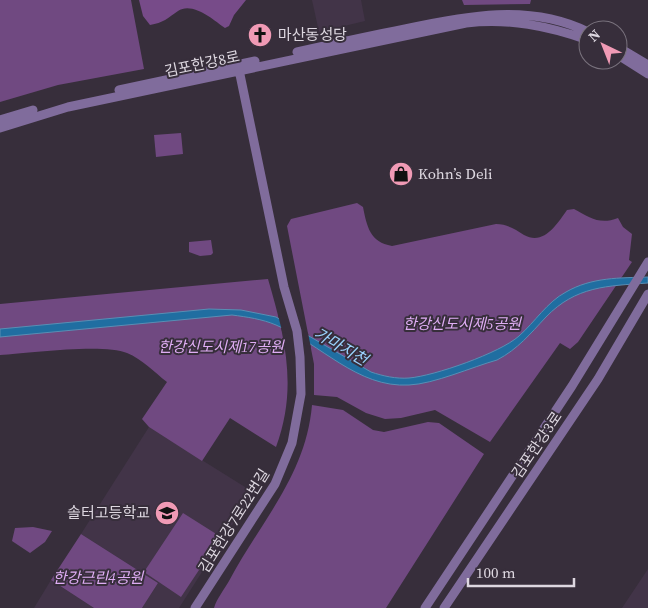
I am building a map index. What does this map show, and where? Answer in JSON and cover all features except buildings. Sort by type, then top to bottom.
[{"type":"street","name":"김포한강8로","points":[[0,128],[68,107],[464,16],[496,14],[535,16],[578,29]]},
{"type":"street","name":"김포한강8로","points":[[0,120],[63,102],[486,21],[549,27],[578,37]]},
{"type":"street","points":[[628,53],[648,65]]},
{"type":"street","points":[[628,61],[648,74]]},
{"type":"street","name":"김포한강7로22번길","points":[[195,608],[275,484],[283,466],[297,419],[301,394],[300,357],[292,313],[284,287],[238,67]]},
{"type":"street","name":"김포한강3로","points":[[425,608],[572,386],[648,262]]},
{"type":"street","name":"김포한강3로","points":[[444,608],[598,379],[647,296]]},
{"type":"shaded area","points":[[139,0],[246,0],[234,15],[229,26],[225,28],[209,16],[190,8],[178,11],[162,22],[150,25],[143,16]]},
{"type":"shaded area","points":[[312,0],[361,0],[365,21],[319,32]]},
{"type":"shaded area","name":"솔터고등학교","points":[[149,427],[253,492],[179,608],[142,608],[158,583],[81,534]]},
{"type":"shaded area","points":[[648,569],[648,608],[622,608]]},
{"type":"shaded area","points":[[51,580],[94,608],[34,608]]},
{"type":"green space","points":[[0,0],[131,0],[144,69],[58,85],[0,102]]},
{"type":"green space","points":[[462,0],[531,0],[530,4],[464,5]]},
{"type":"green space","points":[[181,133],[183,154],[156,157],[154,135]]},
{"type":"green space","name":"한강신도시제5공원","points":[[357,203],[363,207],[368,227],[374,237],[392,246],[496,224],[507,226],[531,238],[538,238],[549,232],[567,210],[574,209],[600,221],[618,218],[623,227],[632,234],[629,260],[632,262],[578,342],[570,349],[560,343],[490,442],[435,410],[401,418],[385,419],[366,413],[337,397],[314,395],[314,364],[287,226],[291,219]]},
{"type":"green space","points":[[211,240],[213,253],[211,255],[200,256],[189,252],[189,242]]},
{"type":"green space","name":"한강신도시제17공원","points":[[268,279],[280,321],[287,363],[288,383],[283,425],[276,447],[230,418],[202,461],[149,427],[142,419],[167,382],[143,362],[127,353],[116,350],[84,349],[0,355],[0,304]]},
{"type":"green space","points":[[312,405],[343,410],[373,430],[384,432],[428,422],[439,423],[484,454],[386,608],[214,608],[292,476],[308,430]]},
{"type":"green space","points":[[183,513],[221,537],[181,597],[144,572]]},
{"type":"green space","points":[[33,527],[52,531],[45,542],[30,553],[12,541],[15,528]]},
{"type":"green space","name":"한강근린4공원","points":[[81,534],[158,583],[142,608],[94,608],[51,580]]},
{"type":"water","points":[[648,277],[648,283],[606,287],[581,293],[569,299],[546,317],[518,346],[497,360],[441,378],[409,385],[390,384],[373,380],[276,325],[249,317],[232,315],[0,337],[0,329],[209,309],[241,310],[276,317],[371,372],[390,377],[409,378],[434,373],[466,363],[510,343],[525,331],[553,301],[576,287],[606,279]]},
{"type":"pier","points":[[278,315],[308,333],[311,348],[282,331]]},
{"type":"place","name":"마산동성당","points":[[260,35]]},
{"type":"place","name":"Kohn’s Deli","points":[[401,174]]},
{"type":"place","name":"솔터고등학교","points":[[167,513]]},
{"type":"water label","name":"가마지천","points":[[341,346]]}]
